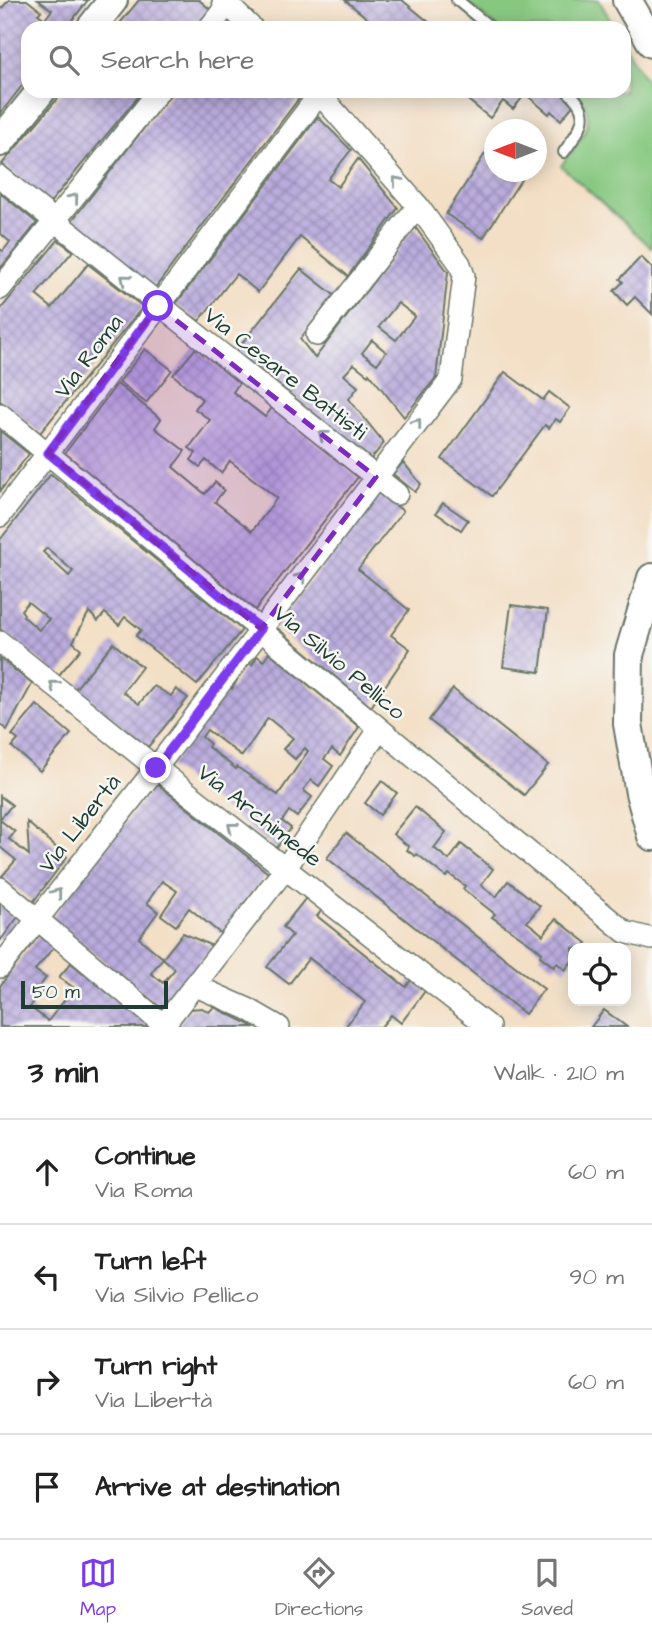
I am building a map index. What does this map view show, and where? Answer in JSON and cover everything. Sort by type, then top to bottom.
[{"type":"main road","points":[[96,21],[113,0]]},
{"type":"main road","points":[[627,0],[652,43]]},
{"type":"main road","points":[[0,142],[35,98]]},
{"type":"main road","points":[[652,578],[629,655],[628,724],[640,793],[652,836]]},
{"type":"street","points":[[213,21],[225,2],[245,21]]},
{"type":"street","points":[[0,289],[153,98]]},
{"type":"street","name":"Via Roma","points":[[0,516],[314,98]]},
{"type":"street","name":"Via Libertà","points":[[0,967],[156,768],[451,379],[464,276],[460,264],[418,206],[324,98]]},
{"type":"street","name":"Via Cesare Battisti","points":[[0,177],[158,306],[397,494]]},
{"type":"street","points":[[317,335],[418,206]]},
{"type":"street","name":"Via Silvio Pellico","points":[[0,414],[625,932],[652,939]]},
{"type":"street","name":"Via Archimede","points":[[0,642],[156,768],[489,1027]]},
{"type":"street","points":[[0,888],[164,1026],[285,869],[379,730]]},
{"type":"street","points":[[195,986],[248,1009],[279,1027]]},
{"type":"lane","points":[[457,0],[482,21]]},
{"type":"lane","points":[[564,152],[583,123],[582,110],[575,98]]},
{"type":"highlighted area","points":[[158,306],[376,477],[261,629],[48,453]]},
{"type":"green space","points":[[464,0],[599,0],[611,21],[490,21]]},
{"type":"green space","points":[[631,55],[652,91],[652,248],[561,166],[586,130],[588,121],[580,98],[631,98]]},
{"type":"building","points":[[9,0],[27,0],[41,11],[38,14],[45,19],[52,10],[38,0],[88,0],[72,21],[21,21],[21,87],[0,114],[0,10]]},
{"type":"building","points":[[139,0],[199,0],[211,10],[201,21],[122,21]]},
{"type":"building","points":[[345,0],[402,0],[428,21],[370,21]]},
{"type":"building","points":[[58,98],[137,98],[49,204],[2,164]]},
{"type":"building","points":[[168,98],[299,98],[155,288],[71,222]]},
{"type":"building","points":[[466,98],[522,98],[513,109],[503,101],[490,118]]},
{"type":"building","points":[[530,98],[568,98],[575,103],[561,120],[551,111],[549,114]]},
{"type":"building","points":[[318,117],[351,150],[328,179],[338,187],[358,159],[398,208],[348,276],[300,237],[258,292],[236,274],[199,321],[176,304]]},
{"type":"building","points":[[484,155],[484,182],[519,182],[483,238],[446,214]]},
{"type":"building","points":[[0,193],[37,223],[0,269],[0,249],[3,251],[10,242],[0,233]]},
{"type":"building","points":[[415,227],[448,272],[436,378],[404,417],[369,373],[368,375],[354,364],[344,375],[358,387],[349,399],[384,443],[371,459],[236,351],[301,269],[334,295],[300,339],[315,358]],"holes":[[[398,303],[415,316],[396,340],[379,327]],[[372,340],[386,352],[377,364],[362,353]]]},
{"type":"building","points":[[58,240],[73,251],[36,295],[52,308],[88,264],[143,307],[40,433],[0,401],[0,310]]},
{"type":"building","points":[[641,257],[652,268],[652,314],[635,297],[627,305],[614,291],[623,282],[620,279]]},
{"type":"building","points":[[196,348],[239,383],[233,392],[265,417],[272,408],[358,477],[255,610],[65,453],[117,384],[161,419],[155,428],[185,451],[173,467],[205,494],[215,482],[224,490],[215,502],[252,531],[277,498],[230,461],[221,473],[206,460],[200,467],[191,460],[196,453],[189,448],[210,420],[195,409],[202,399],[173,375]]},
{"type":"building","points":[[145,349],[172,370],[146,403],[119,382]]},
{"type":"building","points":[[505,372],[543,400],[549,392],[570,408],[560,422],[556,419],[549,428],[545,425],[492,496],[442,459]]},
{"type":"building","points":[[0,431],[29,454],[0,491]]},
{"type":"building","points":[[403,462],[421,484],[415,492],[393,474]]},
{"type":"building","points":[[51,474],[242,630],[197,685],[136,636],[141,630],[125,617],[119,625],[105,613],[98,621],[89,612],[73,642],[81,649],[58,676],[0,629],[0,540]],"holes":[[[47,548],[73,571],[69,576],[43,552]],[[28,602],[49,619],[39,630],[23,616],[21,610]]]},
{"type":"building","points":[[378,492],[403,511],[358,569],[409,610],[391,635],[410,649],[371,707],[276,627]]},
{"type":"building","points":[[443,503],[468,520],[461,530],[436,513]]},
{"type":"building","points":[[511,605],[548,610],[540,672],[503,667]]},
{"type":"building","points":[[113,643],[142,667],[123,692],[139,704],[154,686],[171,696],[176,689],[188,698],[148,747],[75,689]]},
{"type":"building","points":[[269,652],[359,727],[340,756],[332,749],[324,759],[333,766],[319,786],[311,780],[303,790],[312,797],[297,817],[289,811],[282,821],[291,828],[276,849],[170,766],[229,687],[232,689],[247,662],[252,665],[257,656],[264,661]],"holes":[[[268,718],[293,738],[283,749],[295,759],[305,748],[308,751],[278,795],[237,767],[236,769],[208,747],[210,744],[202,737],[207,730],[242,756]]]},
{"type":"building","points":[[0,658],[32,684],[7,730],[0,724]]},
{"type":"building","points":[[453,689],[548,765],[524,795],[429,720]]},
{"type":"building","points":[[37,705],[71,734],[40,771],[12,747],[18,740],[12,735]]},
{"type":"building","points":[[382,781],[397,793],[380,815],[365,803]]},
{"type":"building","points":[[156,783],[268,873],[221,934],[189,908],[176,926],[161,915],[177,891],[162,881],[147,903],[158,912],[139,938],[163,958],[183,933],[212,946],[162,1009],[51,918]],"holes":[[[163,958],[175,969],[163,983],[151,973]]]},
{"type":"building","points":[[0,796],[12,805],[0,819]]},
{"type":"building","points":[[415,807],[446,832],[434,848],[449,860],[461,844],[493,869],[481,885],[496,897],[508,881],[540,906],[527,922],[543,935],[556,919],[587,943],[568,943],[568,966],[565,970],[557,963],[554,967],[540,956],[542,953],[534,946],[492,917],[495,914],[463,889],[465,886],[449,874],[446,877],[417,854],[415,856],[407,850],[409,847],[393,834]]},
{"type":"building","points":[[0,820],[15,832],[9,839],[29,855],[27,822],[67,857],[33,902],[2,876],[16,860],[0,847]]},
{"type":"building","points":[[346,833],[544,989],[525,1014],[327,858]]},
{"type":"building","points":[[306,898],[322,910],[317,916],[406,987],[411,980],[425,991],[401,1023],[391,1015],[381,1027],[345,1027],[365,1002],[309,958],[289,984],[267,967],[292,935],[283,927]]},
{"type":"building","points":[[0,901],[18,917],[0,941]]},
{"type":"building","points":[[39,935],[54,947],[35,970],[46,978],[39,987],[43,990],[30,1007],[48,1021],[74,988],[59,977],[71,963],[148,1025],[147,1027],[0,1027],[0,986]]},
{"type":"building","points":[[214,1007],[255,1027],[181,1027],[178,1024],[190,1009],[202,1008],[209,1012]]},
{"type":"building","points":[[604,1010],[627,1027],[591,1027]]},
{"type":"route","points":[[156,768],[261,629],[48,453],[158,306]]}]
